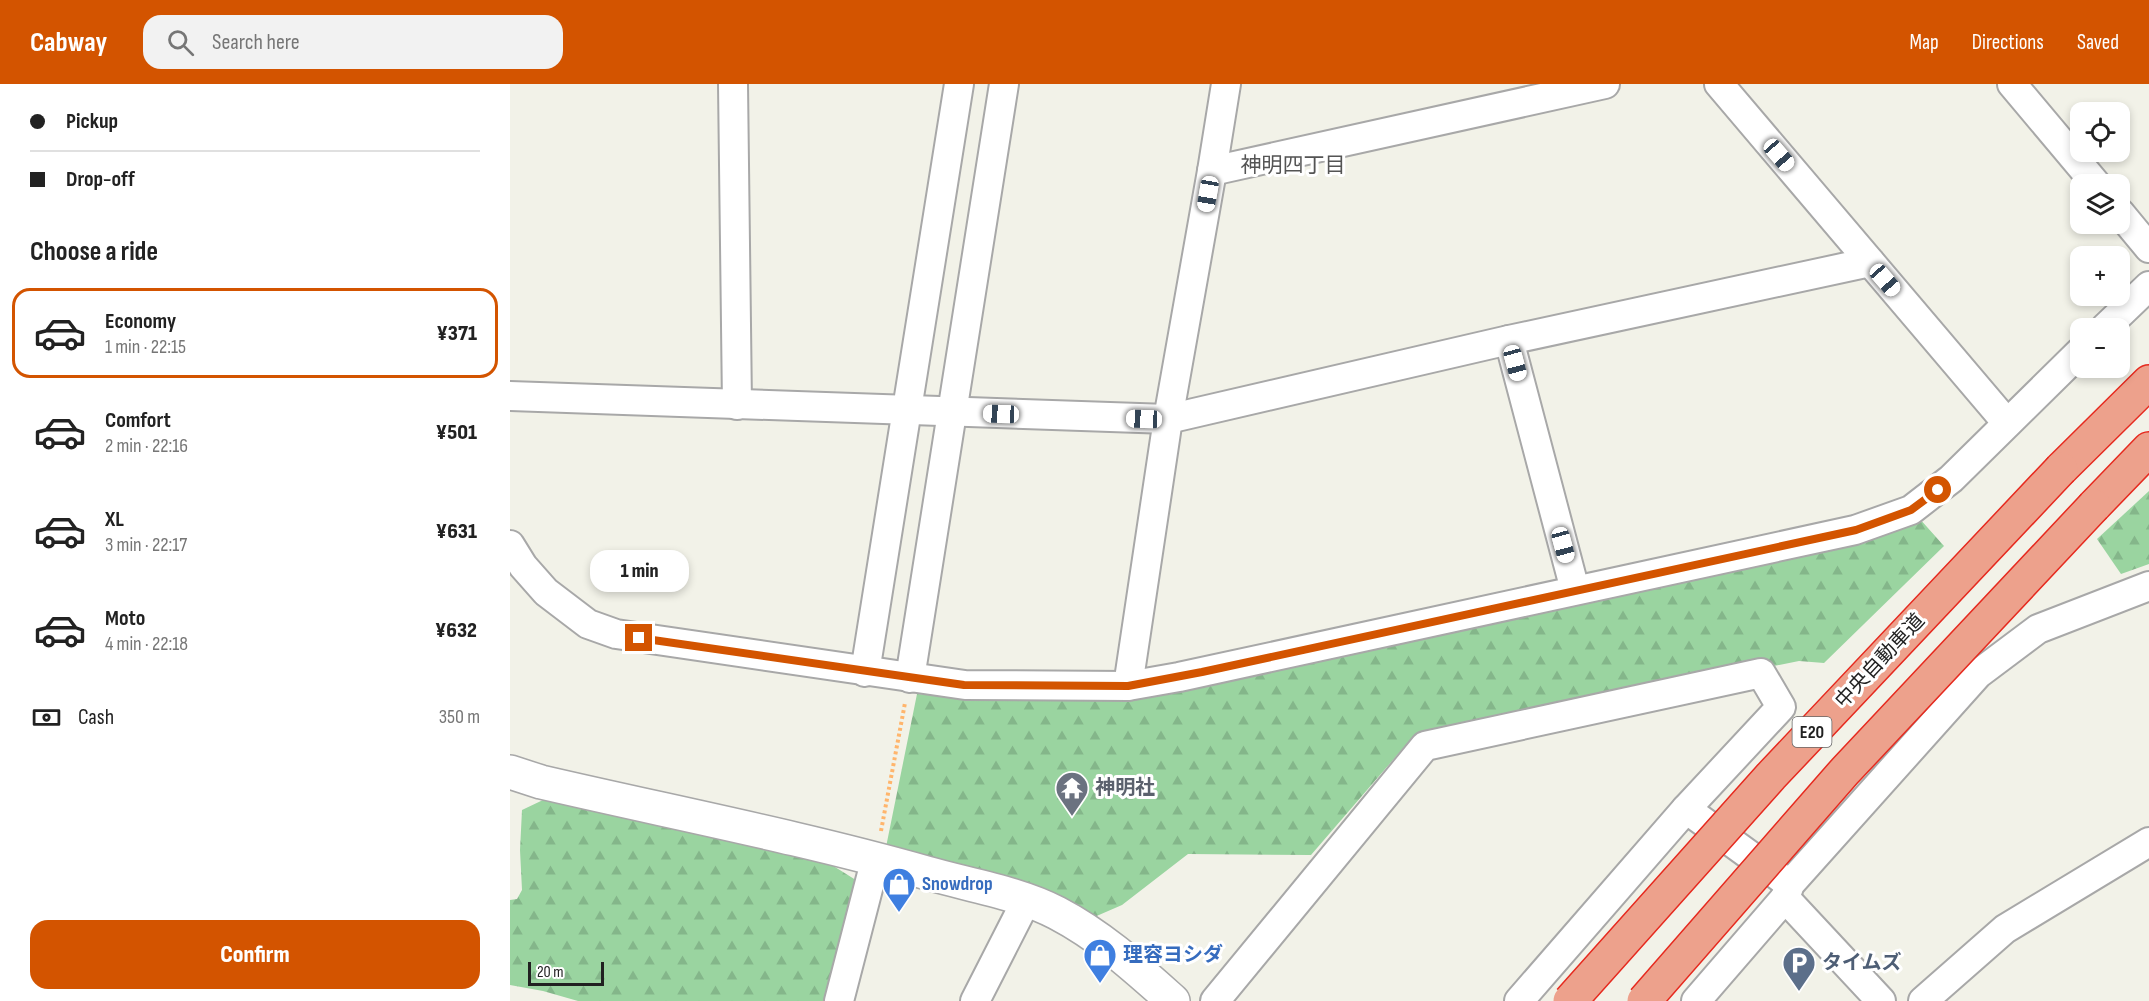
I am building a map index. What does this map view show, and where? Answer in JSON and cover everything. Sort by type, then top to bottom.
[{"type":"highway","name":"中央自動車道","points":[[1570,1001],[1771,776],[2061,469],[2149,382]]},
{"type":"highway","name":"E20","points":[[1644,1001],[1845,771],[2149,449]]},
{"type":"street","points":[[733,84],[737,405]]},
{"type":"street","points":[[865,672],[959,84]]},
{"type":"street","points":[[910,678],[1004,84]]},
{"type":"street","points":[[1128,686],[1168,419],[1226,84]]},
{"type":"street","points":[[1212,171],[1605,84]]},
{"type":"street","points":[[1719,84],[2007,423]]},
{"type":"street","points":[[2012,84],[2088,174]]},
{"type":"street","points":[[2130,225],[2149,248]]},
{"type":"street","points":[[510,396],[1168,419],[1509,340],[1869,262]]},
{"type":"street","points":[[2115,318],[2149,286]]},
{"type":"street","points":[[1509,340],[1575,590]]},
{"type":"street","points":[[510,545],[523,566],[546,592],[588,624],[616,634],[964,685],[1128,686],[1856,530],[1911,510],[1951,479],[2070,362]]},
{"type":"street","points":[[1696,1001],[1788,891],[1978,674],[2038,629],[2149,586]]},
{"type":"street","points":[[1215,1001],[1425,746],[1761,673],[1781,707],[1686,809],[1519,1001]]},
{"type":"street","points":[[510,772],[541,782],[876,858],[1026,901],[1054,912],[1090,932],[1117,951],[1173,1001]]},
{"type":"street","points":[[1686,809],[1788,891],[1881,1001]]},
{"type":"street","points":[[1923,1001],[2005,929],[2149,842]]},
{"type":"street","points":[[839,1001],[876,858]]},
{"type":"street","points":[[975,1001],[1026,901]]},
{"type":"path","points":[[876,858],[910,678]]},
{"type":"green space","points":[[2149,491],[2149,564],[2121,574],[2097,539]]},
{"type":"green space","points":[[1919,518],[1944,546],[1824,663],[1799,661],[1411,739],[1311,855],[1188,854],[1122,905],[1092,918],[885,852],[917,694],[1052,700],[1174,693],[1818,550]]},
{"type":"green space","points":[[543,800],[827,862],[859,882],[825,1001],[578,1001],[510,985],[510,900],[517,899],[522,890],[520,850],[522,810]]},
{"type":"place","name":"神明社","points":[[1072,817]]},
{"type":"place","name":"Snowdrop","points":[[899,913]]},
{"type":"place","name":"理容ヨシダ","points":[[1100,984]]},
{"type":"place","name":"タイムズ","points":[[1799,992]]},
{"type":"district","name":"神明四丁目","points":[[1293,165]]},
{"type":"route","points":[[639,638],[964,685],[1128,686],[1179,677],[1856,530],[1911,510],[1938,490]]}]
